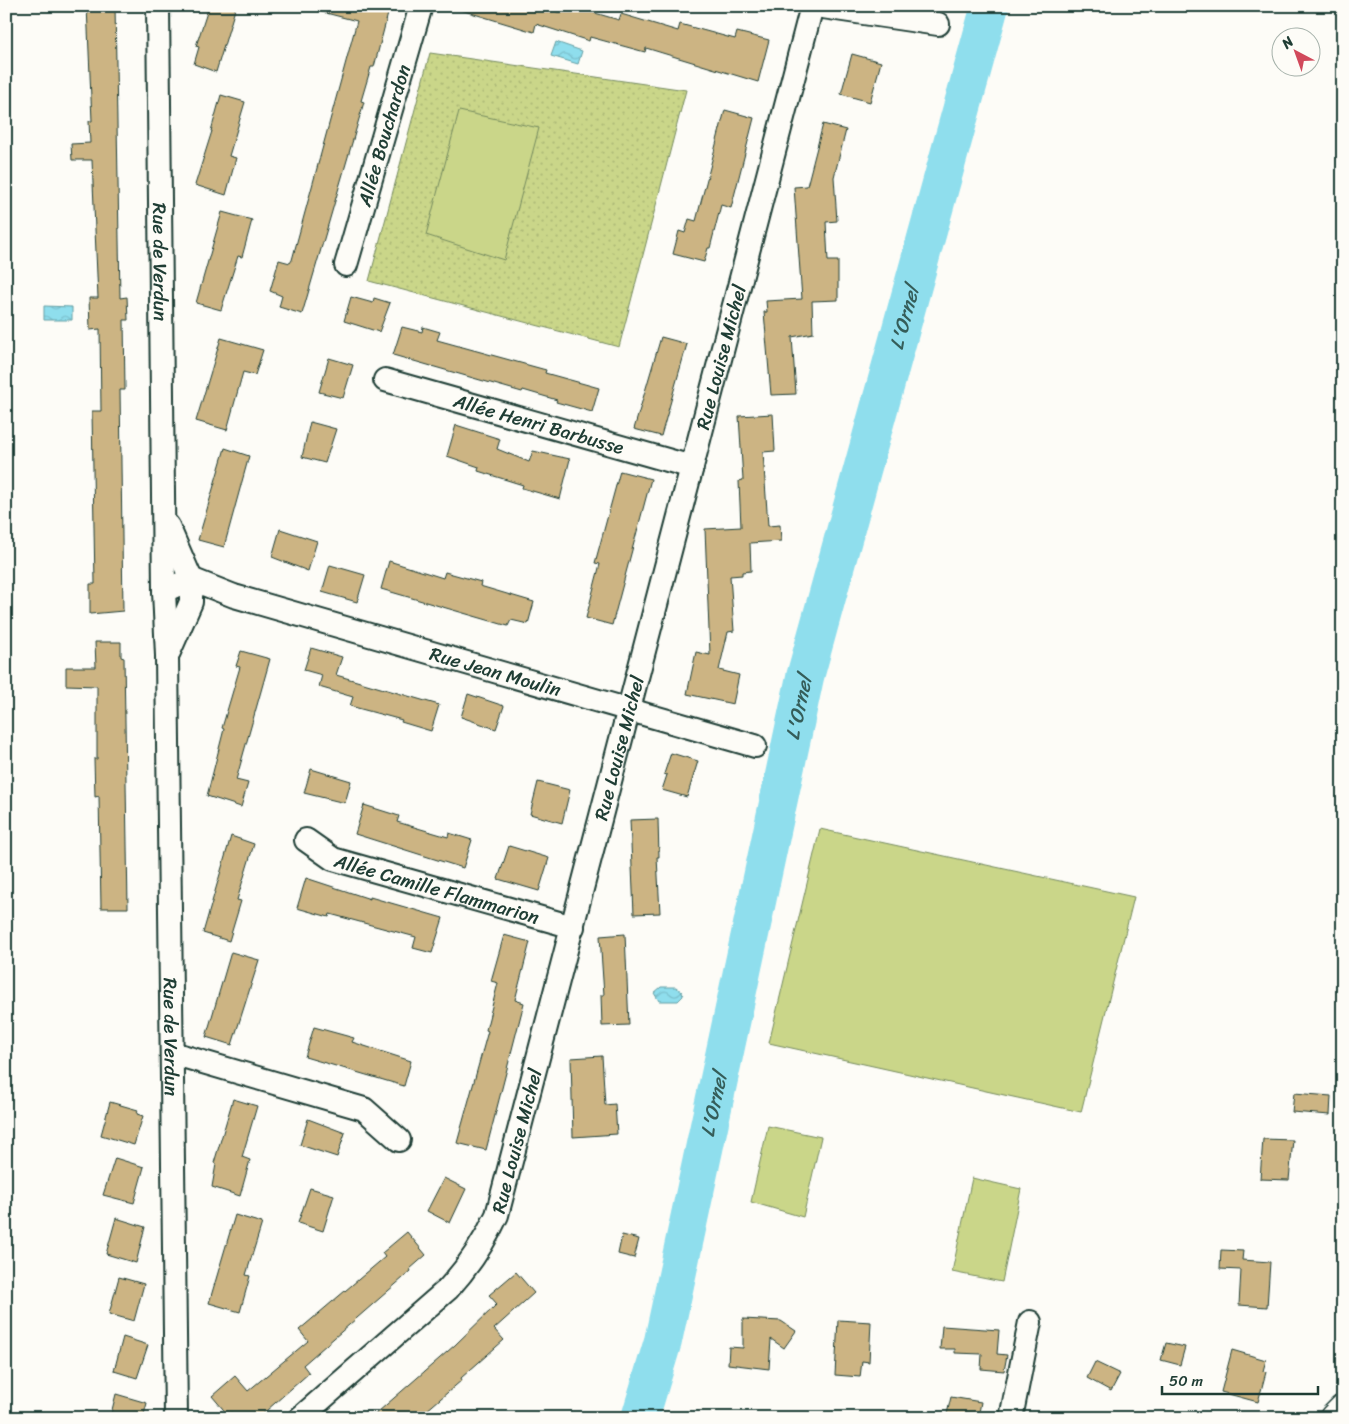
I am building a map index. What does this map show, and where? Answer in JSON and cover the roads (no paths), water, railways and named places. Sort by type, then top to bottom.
[{"type":"street","name":"Rue de Verdun","points":[[158,6],[176,1418]]},
{"type":"street","name":"Allée Bouchardon","points":[[346,265],[421,6]]},
{"type":"street","name":"Rue Louise Michel","points":[[300,1418],[448,1289],[469,1265],[484,1242],[497,1215],[812,6]]},
{"type":"street","points":[[816,6],[938,24]]},
{"type":"street","name":"Allée Henri Barbusse","points":[[385,380],[692,467]]},
{"type":"street","name":"Rue de Verdun","points":[[164,518],[191,579],[191,602],[167,656]]},
{"type":"street","points":[[164,591],[191,579]]},
{"type":"street","name":"Rue Jean Moulin","points":[[191,579],[234,596],[755,746]]},
{"type":"street","points":[[164,591],[191,602]]},
{"type":"street","name":"Rue Jean Moulin","points":[[191,602],[234,596]]},
{"type":"street","name":"Allée Camille Flammarion","points":[[306,840],[333,859],[573,927]]},
{"type":"street","points":[[172,1054],[364,1109],[399,1140]]},
{"type":"street","points":[[1012,1418],[1030,1322]]},
{"type":"street","points":[[1334,1418],[1343,1409]]},
{"type":"water","points":[[556,42],[582,51],[578,64],[551,56]]},
{"type":"water","points":[[44,306],[72,307],[72,320],[44,320]]},
{"type":"water","points":[[661,987],[676,987],[682,992],[683,996],[678,1001],[659,1001],[654,993]]},
{"type":"waterway","name":"L'Ornel","points":[[640,1418],[663,1341],[805,677],[990,6]]}]
